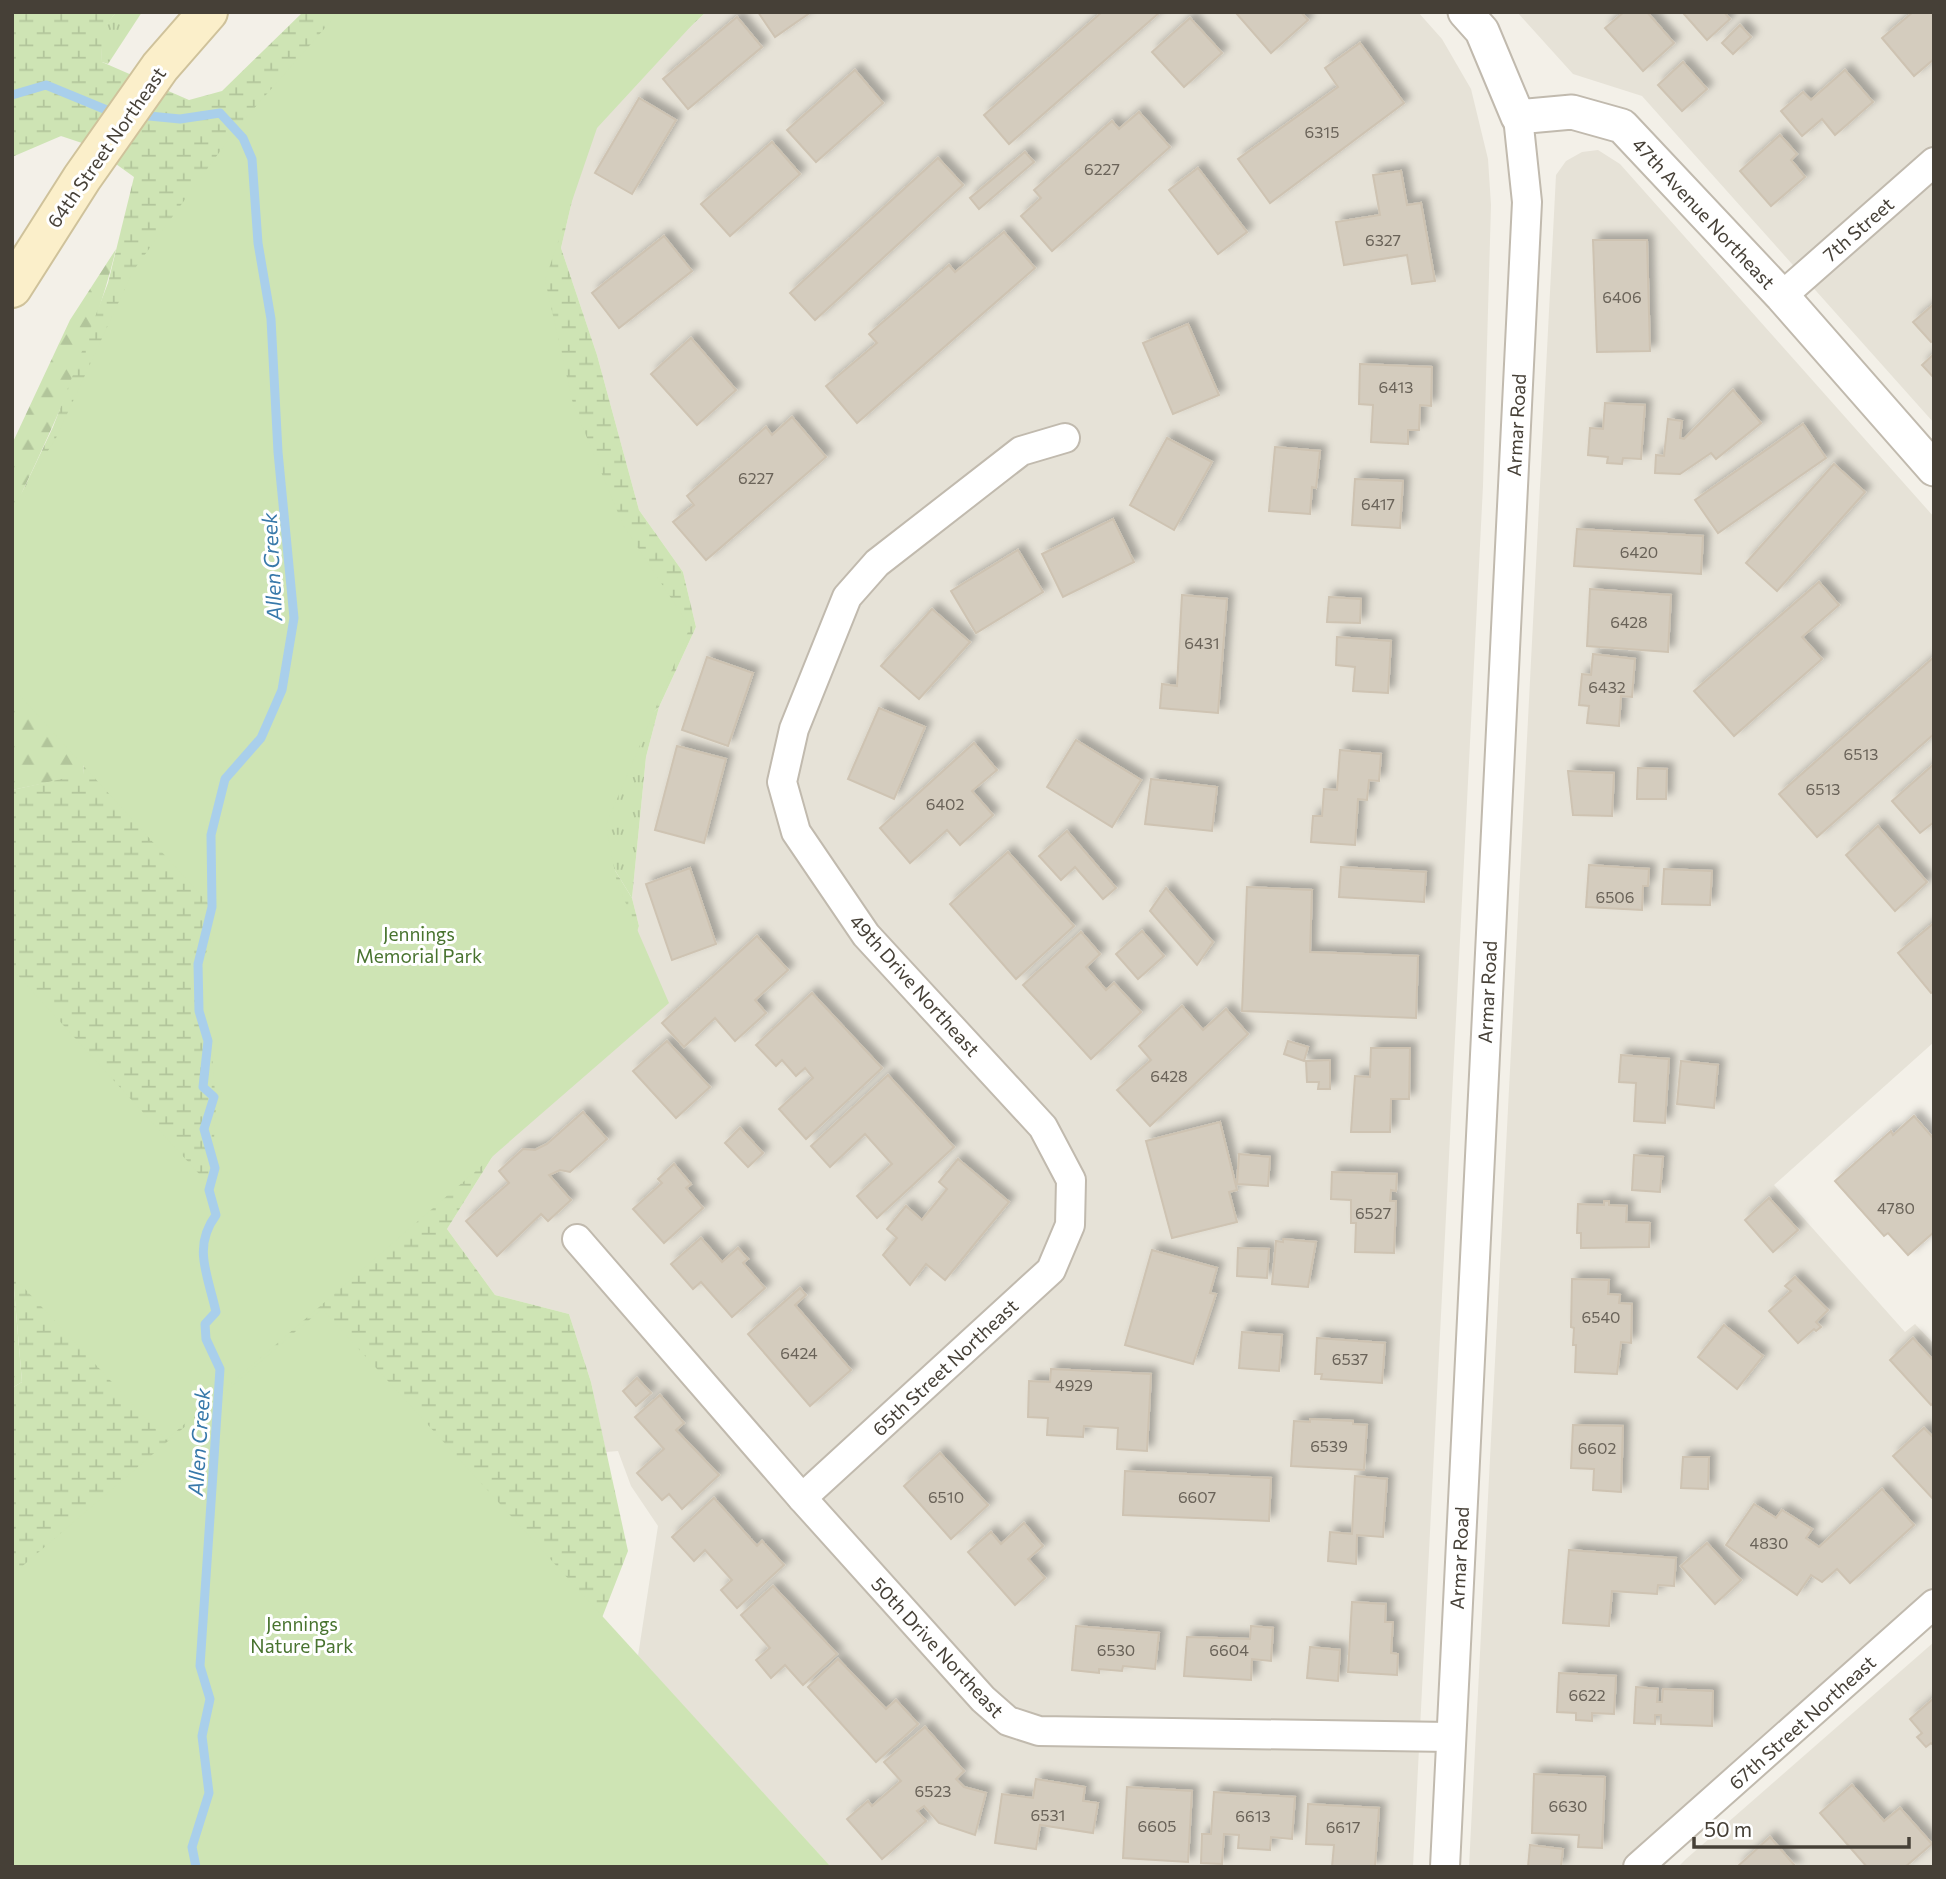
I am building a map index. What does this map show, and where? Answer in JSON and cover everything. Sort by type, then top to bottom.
[{"type":"main road","name":"64th Street Northeast","points":[[12,288],[82,178],[160,67],[208,12]]},
{"type":"street","points":[[1465,12],[1482,31],[1518,117]]},
{"type":"street","name":"47th Avenue Northeast","points":[[1518,117],[1572,112],[1622,126],[1782,296],[1934,469]]},
{"type":"street","name":"Armar Road","points":[[1445,1867],[1527,202],[1518,117]]},
{"type":"street","name":"7th Street","points":[[1782,296],[1934,162]]},
{"type":"street","name":"49th Drive Northeast","points":[[1065,438],[1021,451],[877,563],[847,597],[794,729],[782,782],[796,832],[866,935],[1043,1127],[1071,1180],[1070,1225]]},
{"type":"street","name":"65th Street Northeast","points":[[802,1498],[1051,1270],[1070,1225]]},
{"type":"street","name":"50th Drive Northeast","points":[[577,1239],[802,1498],[983,1699],[1008,1721],[1038,1731],[1450,1737]]},
{"type":"street","name":"67th Street Northeast","points":[[1642,1866],[1934,1605]]},
{"type":"shaded area","points":[[706,12],[1418,12],[1442,39],[1471,89],[1488,159],[1491,205],[1483,486],[1413,1867],[831,1867],[638,1656],[658,1526],[631,1486],[618,1451],[606,1452],[591,1382],[569,1314],[495,1295],[447,1229],[506,1135],[627,963],[639,926],[632,898],[646,757],[659,707],[696,627],[683,572],[639,510],[597,355],[561,248],[591,120]]},
{"type":"shaded area","points":[[1517,12],[1934,12],[1934,423],[1642,96],[1573,74]]},
{"type":"shaded area","points":[[1598,150],[1620,164],[1934,517],[1934,1042],[1774,1185],[1905,1332],[1915,1324],[1934,1344],[1934,1588],[1621,1867],[1469,1867],[1556,175],[1566,161],[1582,152]]},
{"type":"shaded area","points":[[1934,1642],[1934,1867],[1678,1867],[1686,1859]]},
{"type":"green space","points":[[12,12],[116,12],[101,33],[102,62],[189,100],[222,91],[303,12],[706,12],[591,120],[561,248],[597,355],[639,510],[683,572],[696,627],[659,707],[609,753],[592,833],[632,898],[639,926],[627,963],[506,1135],[447,1229],[495,1295],[569,1314],[591,1382],[628,1551],[598,1628],[12,1867],[12,1388],[22,1382],[12,1265],[12,790],[84,774],[79,643],[12,514],[53,427],[108,283],[134,177],[91,146],[61,136],[12,157]]},
{"type":"green space","points":[[116,12],[142,12],[108,64],[102,62],[100,33]]},
{"type":"green space","name":"Jennings Memorial Park","points":[[339,12],[704,12],[597,128],[545,280],[573,404],[623,525],[690,627],[606,825],[617,883],[669,1003],[166,1440],[12,1275],[12,969],[211,1187],[216,1107],[211,1039],[201,1002],[201,966],[210,943],[213,918],[212,835],[227,779],[262,739],[284,690],[295,618],[280,448],[273,319],[259,243],[254,157],[245,137],[236,129]]},
{"type":"green space","points":[[234,132],[242,139],[250,158],[256,243],[270,320],[276,448],[291,618],[281,689],[260,737],[224,778],[209,834],[210,905],[12,687],[12,508],[56,438],[133,271]]},
{"type":"green space","points":[[116,249],[84,351],[12,514],[12,444],[70,320]]},
{"type":"green space","points":[[12,564],[79,643],[84,775],[12,790]]},
{"type":"green space","points":[[659,707],[646,757],[632,898],[592,833],[609,752]]},
{"type":"green space","points":[[12,1265],[22,1382],[12,1388]]},
{"type":"green space","name":"Jennings Nature Park","points":[[322,1309],[831,1867],[12,1867],[12,1575]]},
{"type":"building","points":[[758,12],[811,12],[775,37]]},
{"type":"building","points":[[1102,12],[1160,12],[1009,144],[984,115]]},
{"type":"building","points":[[1301,12],[1308,20],[1271,53],[1236,13]]},
{"type":"building","points":[[1624,12],[1647,12],[1674,43],[1643,71],[1605,28]]},
{"type":"building","points":[[1724,12],[1730,19],[1707,40],[1684,14]]},
{"type":"building","points":[[1913,12],[1934,12],[1934,59],[1914,76],[1882,38]]},
{"type":"building","points":[[737,17],[762,47],[688,109],[663,79]]},
{"type":"building","points":[[1190,18],[1222,53],[1184,87],[1152,52]]},
{"type":"building","points":[[1740,25],[1751,37],[1733,54],[1722,43]]},
{"type":"building","points":[[1360,43],[1404,103],[1270,203],[1238,159],[1338,87],[1325,68]]},
{"type":"building","points":[[1683,62],[1707,89],[1682,111],[1658,85]]},
{"type":"building","points":[[855,70],[883,103],[816,162],[787,130]]},
{"type":"building","points":[[1845,70],[1873,102],[1835,135],[1822,119],[1802,136],[1781,111],[1803,92],[1811,100]]},
{"type":"building","points":[[639,98],[676,120],[632,194],[595,173]]},
{"type":"building","points":[[1139,112],[1170,147],[1052,251],[1021,216],[1041,198],[1034,190],[1112,121],[1119,129]]},
{"type":"building","points":[[1780,135],[1797,154],[1791,160],[1805,177],[1771,206],[1740,171]]},
{"type":"building","points":[[772,142],[800,174],[730,236],[701,204]]},
{"type":"building","points":[[1025,152],[1034,162],[979,209],[970,198]]},
{"type":"building","points":[[938,158],[963,185],[815,320],[790,293]]},
{"type":"building","points":[[1198,168],[1247,232],[1218,254],[1169,190]]},
{"type":"building","points":[[1401,171],[1407,205],[1421,203],[1435,281],[1412,284],[1407,255],[1344,265],[1336,222],[1380,215],[1373,175]]},
{"type":"building","points":[[1004,232],[1035,268],[857,423],[826,386],[877,343],[869,334],[949,265],[955,272]]},
{"type":"building","points":[[664,236],[692,271],[619,328],[592,293]]},
{"type":"building","points":[[1593,240],[1647,240],[1650,351],[1597,352]]},
{"type":"building","points":[[1934,304],[1934,340],[1931,342],[1913,322]]},
{"type":"building","points":[[1188,324],[1219,395],[1173,414],[1143,343]]},
{"type":"building","points":[[691,338],[736,390],[697,425],[651,374]]},
{"type":"building","points":[[1934,354],[1934,378],[1922,365]]},
{"type":"building","points":[[1360,364],[1432,367],[1431,406],[1420,405],[1419,430],[1408,430],[1408,444],[1371,442],[1373,405],[1359,404]]},
{"type":"building","points":[[1733,390],[1761,423],[1716,459],[1711,453],[1680,474],[1655,473],[1656,455],[1664,456],[1668,419],[1682,421],[1680,438],[1684,439]]},
{"type":"building","points":[[1605,403],[1645,405],[1641,459],[1623,458],[1622,464],[1607,463],[1608,457],[1588,455],[1590,428],[1603,429]]},
{"type":"building","points":[[792,417],[826,457],[706,560],[673,522],[694,505],[687,496],[766,427],[772,435]]},
{"type":"building","points":[[1803,424],[1826,458],[1718,533],[1695,500]]},
{"type":"building","points":[[1167,438],[1212,462],[1174,530],[1130,505]]},
{"type":"building","points":[[1275,447],[1320,451],[1316,488],[1312,487],[1310,514],[1269,511]]},
{"type":"building","points":[[1834,464],[1865,492],[1777,591],[1746,563]]},
{"type":"building","points":[[1355,479],[1403,481],[1400,528],[1352,525]]},
{"type":"building","points":[[1113,519],[1134,562],[1063,597],[1042,554]]},
{"type":"building","points":[[1577,529],[1703,536],[1701,574],[1574,566]]},
{"type":"building","points":[[1018,550],[1043,592],[976,633],[951,591]]},
{"type":"building","points":[[1819,582],[1839,605],[1802,637],[1822,659],[1734,736],[1694,691]]},
{"type":"building","points":[[1590,589],[1671,595],[1668,652],[1587,646]]},
{"type":"building","points":[[1182,595],[1227,599],[1218,713],[1160,708],[1162,684],[1177,686]]},
{"type":"building","points":[[1329,597],[1361,599],[1360,623],[1327,622]]},
{"type":"building","points":[[932,609],[970,642],[919,699],[881,666]]},
{"type":"building","points":[[1337,637],[1391,641],[1388,693],[1353,691],[1355,667],[1336,665]]},
{"type":"building","points":[[1593,654],[1635,659],[1632,697],[1621,696],[1619,726],[1587,723],[1589,706],[1579,705],[1582,674],[1591,675]]},
{"type":"building","points":[[707,657],[753,673],[728,746],[682,730]]},
{"type":"building","points":[[1934,657],[1934,734],[1817,837],[1779,794]]},
{"type":"building","points":[[879,708],[925,727],[894,799],[848,779]]},
{"type":"building","points":[[1076,740],[1141,780],[1112,827],[1047,787]]},
{"type":"building","points":[[974,743],[997,770],[972,791],[993,815],[960,845],[947,830],[910,863],[880,828]]},
{"type":"building","points":[[677,746],[726,759],[704,843],[655,830]]},
{"type":"building","points":[[1340,750],[1381,754],[1379,781],[1369,780],[1367,800],[1358,799],[1355,845],[1311,842],[1313,816],[1322,816],[1324,789],[1337,790]]},
{"type":"building","points":[[1934,764],[1934,822],[1920,833],[1892,801]]},
{"type":"building","points":[[1638,768],[1667,769],[1666,799],[1637,799]]},
{"type":"building","points":[[1568,771],[1614,773],[1612,816],[1573,815]]},
{"type":"building","points":[[1151,779],[1217,787],[1212,831],[1145,824]]},
{"type":"building","points":[[1878,826],[1927,882],[1895,911],[1846,855]]},
{"type":"building","points":[[1067,831],[1116,888],[1103,899],[1075,867],[1061,880],[1039,856]]},
{"type":"building","points":[[1008,852],[1074,926],[1016,979],[950,904]]},
{"type":"building","points":[[1589,865],[1649,869],[1648,886],[1643,886],[1642,910],[1586,907]]},
{"type":"building","points":[[1341,867],[1426,872],[1424,902],[1339,897]]},
{"type":"building","points":[[690,868],[716,944],[672,960],[646,884]]},
{"type":"building","points":[[1664,869],[1712,871],[1710,905],[1662,904]]},
{"type":"building","points":[[1247,887],[1312,890],[1310,952],[1418,956],[1416,1018],[1242,1011]]},
{"type":"building","points":[[1166,888],[1213,942],[1197,965],[1150,911]]},
{"type":"building","points":[[1934,923],[1934,991],[1931,993],[1898,953]]},
{"type":"building","points":[[1142,931],[1164,956],[1138,979],[1116,954]]},
{"type":"building","points":[[1081,932],[1100,954],[1086,967],[1106,990],[1114,983],[1141,1012],[1091,1059],[1023,985]]},
{"type":"building","points":[[757,936],[788,970],[755,1000],[766,1013],[735,1041],[715,1018],[684,1047],[662,1023]]},
{"type":"building","points":[[812,993],[882,1068],[806,1139],[779,1109],[813,1078],[805,1068],[796,1076],[782,1060],[776,1066],[756,1045]]},
{"type":"building","points":[[1182,1006],[1203,1030],[1226,1009],[1248,1034],[1150,1126],[1117,1090],[1151,1060],[1139,1046]]},
{"type":"building","points":[[667,1041],[710,1087],[676,1118],[633,1071]]},
{"type":"building","points":[[1288,1041],[1308,1047],[1304,1061],[1284,1054]]},
{"type":"building","points":[[1371,1048],[1410,1048],[1409,1099],[1391,1099],[1390,1132],[1351,1132],[1355,1076],[1370,1077]]},
{"type":"building","points":[[1621,1055],[1669,1059],[1665,1123],[1634,1121],[1636,1083],[1619,1082]]},
{"type":"building","points":[[1330,1060],[1330,1089],[1318,1089],[1319,1082],[1307,1082],[1306,1061]]},
{"type":"building","points":[[1681,1061],[1718,1065],[1714,1108],[1677,1104]]},
{"type":"building","points":[[888,1075],[954,1147],[877,1218],[857,1196],[892,1164],[865,1134],[830,1167],[811,1146]]},
{"type":"building","points":[[583,1112],[607,1139],[570,1172],[560,1170],[549,1175],[571,1200],[548,1221],[541,1214],[497,1256],[466,1221],[509,1183],[499,1171],[523,1149],[535,1150],[547,1144]]},
{"type":"building","points":[[1914,1116],[1934,1139],[1934,1232],[1908,1255],[1888,1233],[1884,1236],[1835,1181],[1891,1131],[1893,1135]]},
{"type":"building","points":[[1220,1122],[1237,1190],[1229,1192],[1237,1222],[1172,1238],[1146,1141]]},
{"type":"building","points":[[740,1128],[763,1153],[748,1167],[725,1143]]},
{"type":"building","points":[[1239,1154],[1270,1157],[1268,1186],[1237,1184]]},
{"type":"building","points":[[1634,1155],[1663,1157],[1660,1192],[1632,1190]]},
{"type":"building","points":[[958,1159],[1009,1202],[945,1280],[926,1264],[910,1285],[883,1255],[897,1238],[887,1229],[906,1206],[922,1220],[947,1189],[939,1182]]},
{"type":"building","points":[[674,1164],[691,1184],[686,1188],[703,1208],[664,1243],[633,1209],[662,1183],[658,1179]]},
{"type":"building","points":[[1332,1172],[1397,1174],[1396,1191],[1391,1190],[1390,1201],[1396,1201],[1394,1253],[1355,1252],[1356,1223],[1351,1223],[1351,1200],[1331,1199]]},
{"type":"building","points":[[1769,1198],[1798,1230],[1773,1252],[1745,1220]]},
{"type":"building","points":[[1604,1201],[1609,1201],[1609,1205],[1627,1206],[1626,1222],[1650,1223],[1649,1247],[1581,1248],[1581,1233],[1577,1233],[1578,1204],[1604,1205]]},
{"type":"building","points":[[701,1238],[722,1262],[738,1248],[748,1259],[743,1263],[765,1288],[732,1317],[701,1282],[693,1289],[671,1264]]},
{"type":"building","points":[[1283,1239],[1316,1242],[1308,1287],[1272,1284],[1276,1241],[1283,1242]]},
{"type":"building","points":[[1238,1248],[1269,1249],[1267,1278],[1237,1276]]},
{"type":"building","points":[[1152,1250],[1217,1268],[1210,1293],[1216,1294],[1193,1364],[1125,1345]]},
{"type":"building","points":[[1795,1277],[1828,1310],[1816,1322],[1821,1327],[1816,1331],[1814,1329],[1798,1343],[1769,1311],[1791,1291],[1785,1286]]},
{"type":"building","points":[[1572,1279],[1609,1280],[1608,1294],[1620,1295],[1619,1303],[1632,1304],[1631,1343],[1621,1342],[1617,1374],[1575,1372],[1576,1345],[1573,1345],[1574,1328],[1571,1327]]},
{"type":"building","points":[[800,1288],[806,1295],[795,1305],[851,1370],[810,1406],[748,1334]]},
{"type":"building","points":[[1724,1325],[1763,1356],[1737,1389],[1698,1357]]},
{"type":"building","points":[[1242,1332],[1282,1335],[1279,1371],[1239,1368]]},
{"type":"building","points":[[1317,1338],[1385,1343],[1382,1383],[1321,1379],[1322,1374],[1315,1374]]},
{"type":"building","points":[[1913,1338],[1934,1361],[1934,1402],[1931,1405],[1890,1360]]},
{"type":"building","points":[[1051,1369],[1151,1374],[1147,1451],[1117,1449],[1118,1428],[1084,1426],[1083,1437],[1047,1435],[1048,1418],[1028,1417],[1029,1381],[1050,1382]]},
{"type":"building","points":[[637,1378],[651,1393],[636,1406],[623,1391]]},
{"type":"building","points":[[660,1395],[684,1423],[676,1430],[719,1475],[682,1509],[669,1494],[662,1500],[637,1473],[664,1449],[635,1417]]},
{"type":"building","points":[[1310,1419],[1353,1421],[1353,1424],[1367,1425],[1364,1470],[1291,1466],[1294,1421],[1310,1422]]},
{"type":"building","points":[[1573,1425],[1623,1426],[1621,1492],[1593,1490],[1594,1469],[1571,1468]]},
{"type":"building","points":[[1924,1428],[1934,1438],[1934,1500],[1893,1456]]},
{"type":"building","points":[[940,1453],[988,1505],[951,1539],[904,1486]]},
{"type":"building","points":[[1683,1457],[1709,1457],[1708,1489],[1681,1488]]},
{"type":"building","points":[[1125,1471],[1271,1478],[1269,1521],[1123,1515]]},
{"type":"building","points":[[1355,1476],[1387,1479],[1383,1537],[1357,1535],[1356,1564],[1328,1561],[1330,1532],[1352,1534]]},
{"type":"building","points":[[1882,1489],[1914,1525],[1850,1583],[1837,1569],[1822,1582],[1811,1575],[1797,1595],[1726,1545],[1754,1504],[1776,1518],[1782,1510],[1812,1529],[1806,1538],[1819,1547]]},
{"type":"building","points":[[714,1498],[757,1546],[762,1541],[784,1565],[737,1608],[721,1590],[732,1580],[705,1550],[694,1561],[672,1537]]},
{"type":"building","points":[[1024,1523],[1043,1546],[1028,1559],[1045,1578],[1015,1605],[968,1552],[991,1532],[1001,1544]]},
{"type":"building","points":[[1707,1543],[1741,1580],[1715,1604],[1681,1566]]},
{"type":"building","points":[[1569,1550],[1676,1558],[1674,1586],[1658,1585],[1657,1594],[1612,1591],[1609,1626],[1563,1623]]},
{"type":"building","points":[[773,1586],[837,1654],[803,1685],[785,1665],[771,1678],[756,1660],[770,1648],[741,1615]]},
{"type":"building","points":[[1352,1602],[1386,1604],[1385,1622],[1393,1622],[1391,1653],[1398,1654],[1397,1675],[1348,1672]]},
{"type":"building","points":[[1076,1626],[1159,1633],[1155,1669],[1123,1666],[1122,1671],[1099,1669],[1099,1673],[1072,1670]]},
{"type":"building","points":[[1251,1626],[1273,1628],[1271,1661],[1252,1659],[1251,1680],[1184,1676],[1187,1637],[1250,1639]]},
{"type":"building","points":[[1310,1647],[1340,1650],[1338,1681],[1307,1678]]},
{"type":"building","points":[[838,1659],[886,1709],[896,1700],[918,1724],[876,1762],[808,1687]]},
{"type":"building","points":[[1559,1673],[1616,1676],[1614,1714],[1592,1713],[1592,1721],[1576,1720],[1576,1713],[1557,1712]]},
{"type":"building","points":[[1636,1687],[1658,1689],[1657,1702],[1662,1702],[1663,1689],[1713,1691],[1712,1726],[1661,1724],[1661,1715],[1655,1715],[1655,1724],[1634,1723]]},
{"type":"building","points":[[1934,1698],[1934,1746],[1931,1743],[1926,1747],[1917,1737],[1922,1733],[1910,1719]]},
{"type":"building","points":[[925,1727],[964,1771],[956,1779],[964,1787],[986,1793],[975,1835],[939,1823],[924,1806],[917,1811],[926,1821],[882,1859],[847,1819],[868,1801],[872,1806],[901,1781],[884,1762]]},
{"type":"building","points":[[1534,1774],[1605,1777],[1602,1848],[1578,1847],[1579,1835],[1532,1833]]},
{"type":"building","points":[[1036,1779],[1085,1787],[1083,1801],[1098,1803],[1093,1833],[1040,1825],[1036,1849],[995,1843],[1002,1794],[1033,1798]]},
{"type":"building","points":[[1852,1785],[1884,1821],[1900,1808],[1932,1844],[1905,1867],[1867,1867],[1820,1813]]},
{"type":"building","points":[[1127,1787],[1192,1791],[1188,1862],[1123,1858]]},
{"type":"building","points":[[1214,1792],[1295,1797],[1292,1839],[1271,1837],[1270,1850],[1238,1848],[1239,1835],[1224,1834],[1222,1864],[1201,1863],[1202,1834],[1211,1834]]},
{"type":"building","points":[[1308,1804],[1379,1808],[1375,1867],[1332,1867],[1334,1845],[1306,1844]]},
{"type":"building","points":[[1770,1837],[1796,1867],[1737,1867]]},
{"type":"building","points":[[1530,1845],[1563,1849],[1561,1867],[1528,1867]]},
{"type":"waterway","name":"Allen Creek","points":[[12,95],[46,85],[114,113]]},
{"type":"waterway","name":"Allen Creek","points":[[139,115],[180,119],[220,113],[243,138],[252,159],[258,243],[271,319],[278,452],[294,618],[282,690],[261,738],[225,779],[211,835],[212,907],[198,964],[199,1011],[208,1041],[203,1087],[214,1097],[204,1129],[215,1168],[209,1190],[216,1215],[209,1227],[203,1250],[216,1312],[205,1324],[206,1339],[220,1369],[200,1666],[210,1699],[202,1736],[209,1793],[192,1847],[196,1867]]}]
